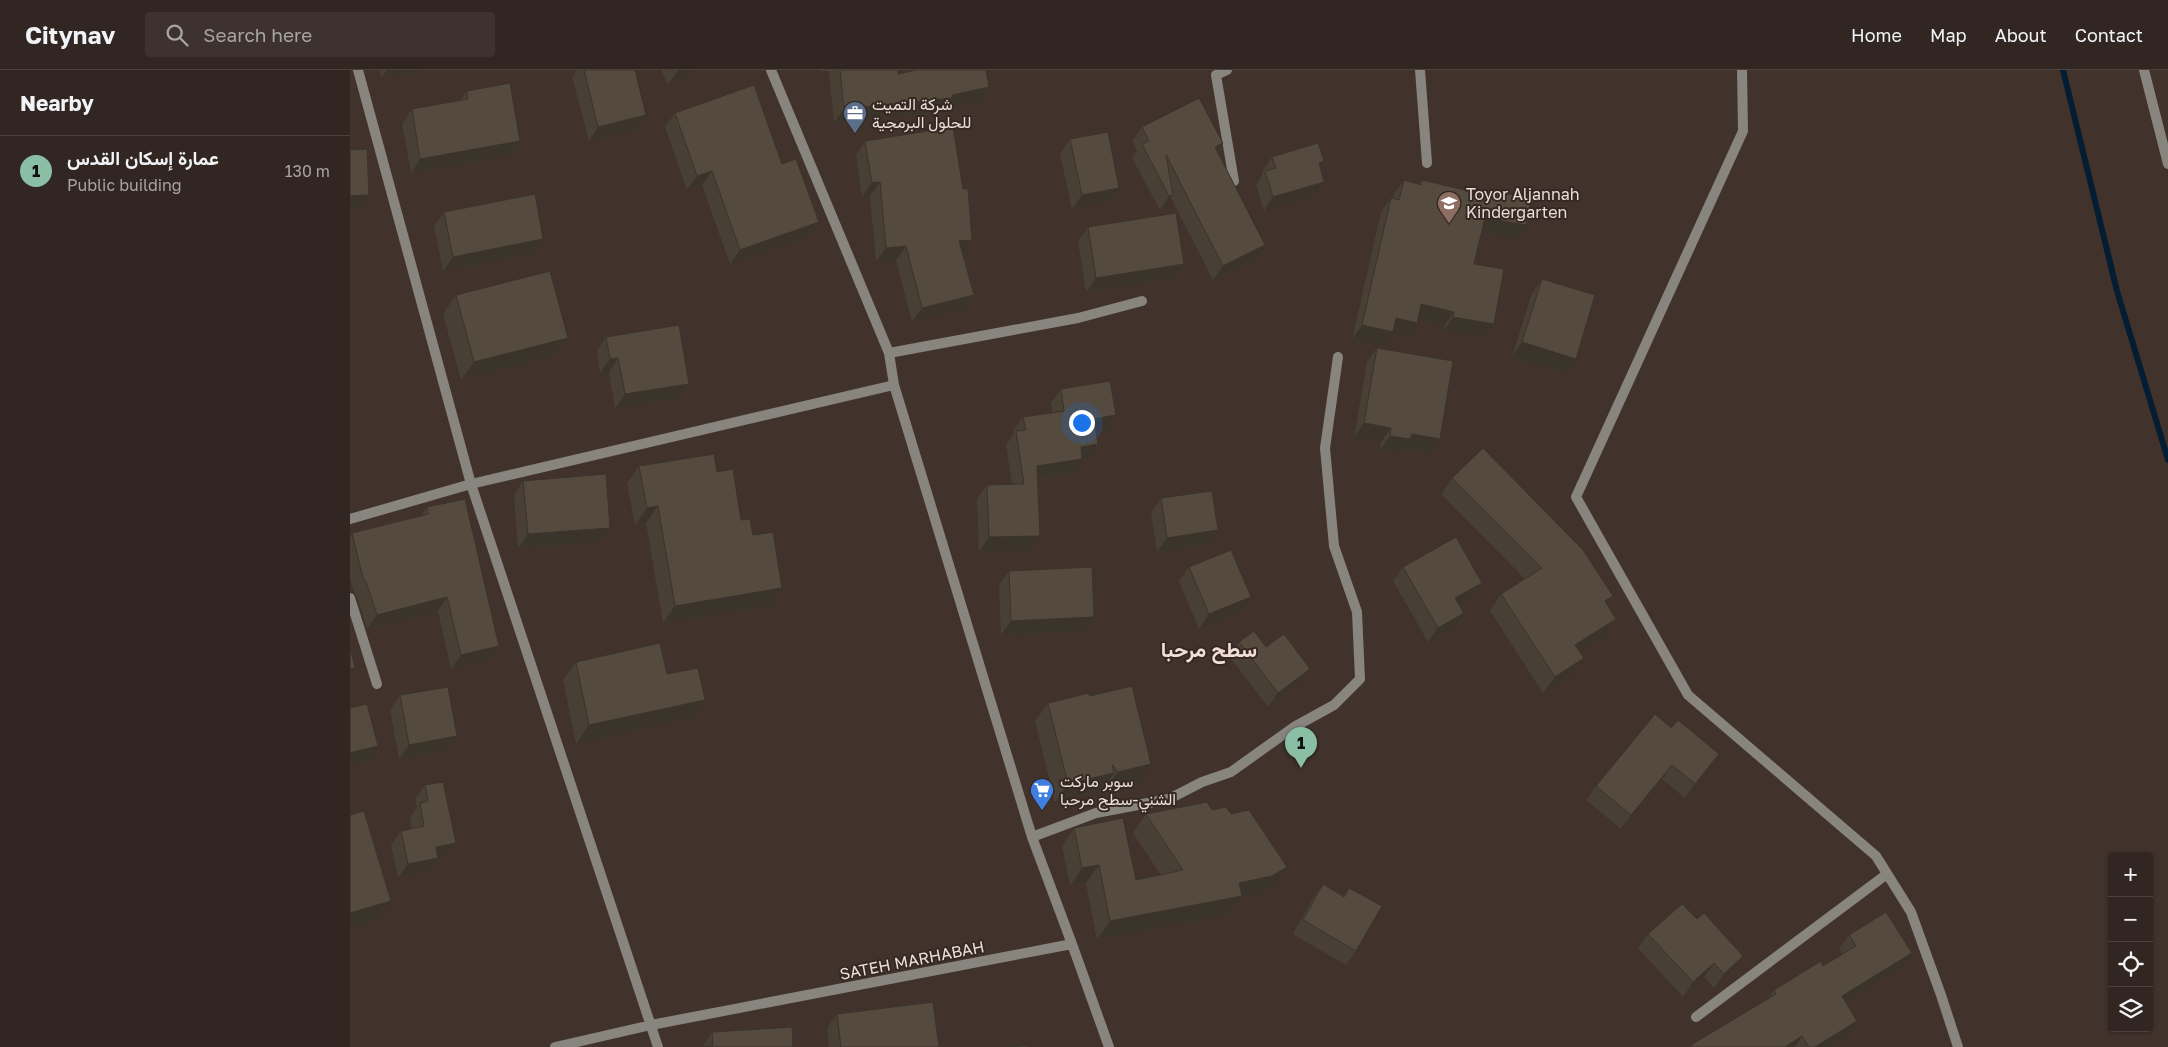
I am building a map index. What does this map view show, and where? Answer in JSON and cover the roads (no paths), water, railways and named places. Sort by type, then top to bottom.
[{"type":"street","points":[[358,70],[471,484],[658,1047]]},
{"type":"street","points":[[771,70],[889,353],[894,385],[1032,837],[1110,1047]]},
{"type":"street","points":[[1228,70],[1216,75],[1234,181]]},
{"type":"street","points":[[1420,70],[1427,163]]},
{"type":"street","points":[[1742,70],[1743,132],[1576,497],[1688,695],[1876,856],[1911,912],[1958,1047]]},
{"type":"street","points":[[2144,70],[2168,164]]},
{"type":"street","points":[[889,353],[1078,318],[1142,301]]},
{"type":"street","points":[[1032,837],[1096,813],[1169,799],[1202,782],[1230,772],[1294,727],[1334,705],[1360,679],[1357,612],[1334,546],[1325,448],[1338,357]]},
{"type":"street","points":[[350,519],[471,484],[894,385]]},
{"type":"street","points":[[350,598],[377,684]]},
{"type":"street","points":[[1696,1017],[1887,874]]},
{"type":"street","name":"SATEH MARHABAH","points":[[555,1047],[651,1025],[1072,944]]},
{"type":"waterway","points":[[2063,70],[2117,291],[2168,460]]},
{"type":"place","name":"شركة التميت للحلول البرمجية","points":[[855,134]]},
{"type":"place","name":"Toyor Aljannah Kindergarten","points":[[1449,224]]},
{"type":"place","name":"عمارة إسكان القدس","points":[[1301,768]]},
{"type":"place","name":"سوبر ماركت الشني-سطح مرحبا","points":[[1042,811]]},
{"type":"district","name":"سطح مرحبا","points":[[1209,649]]}]
